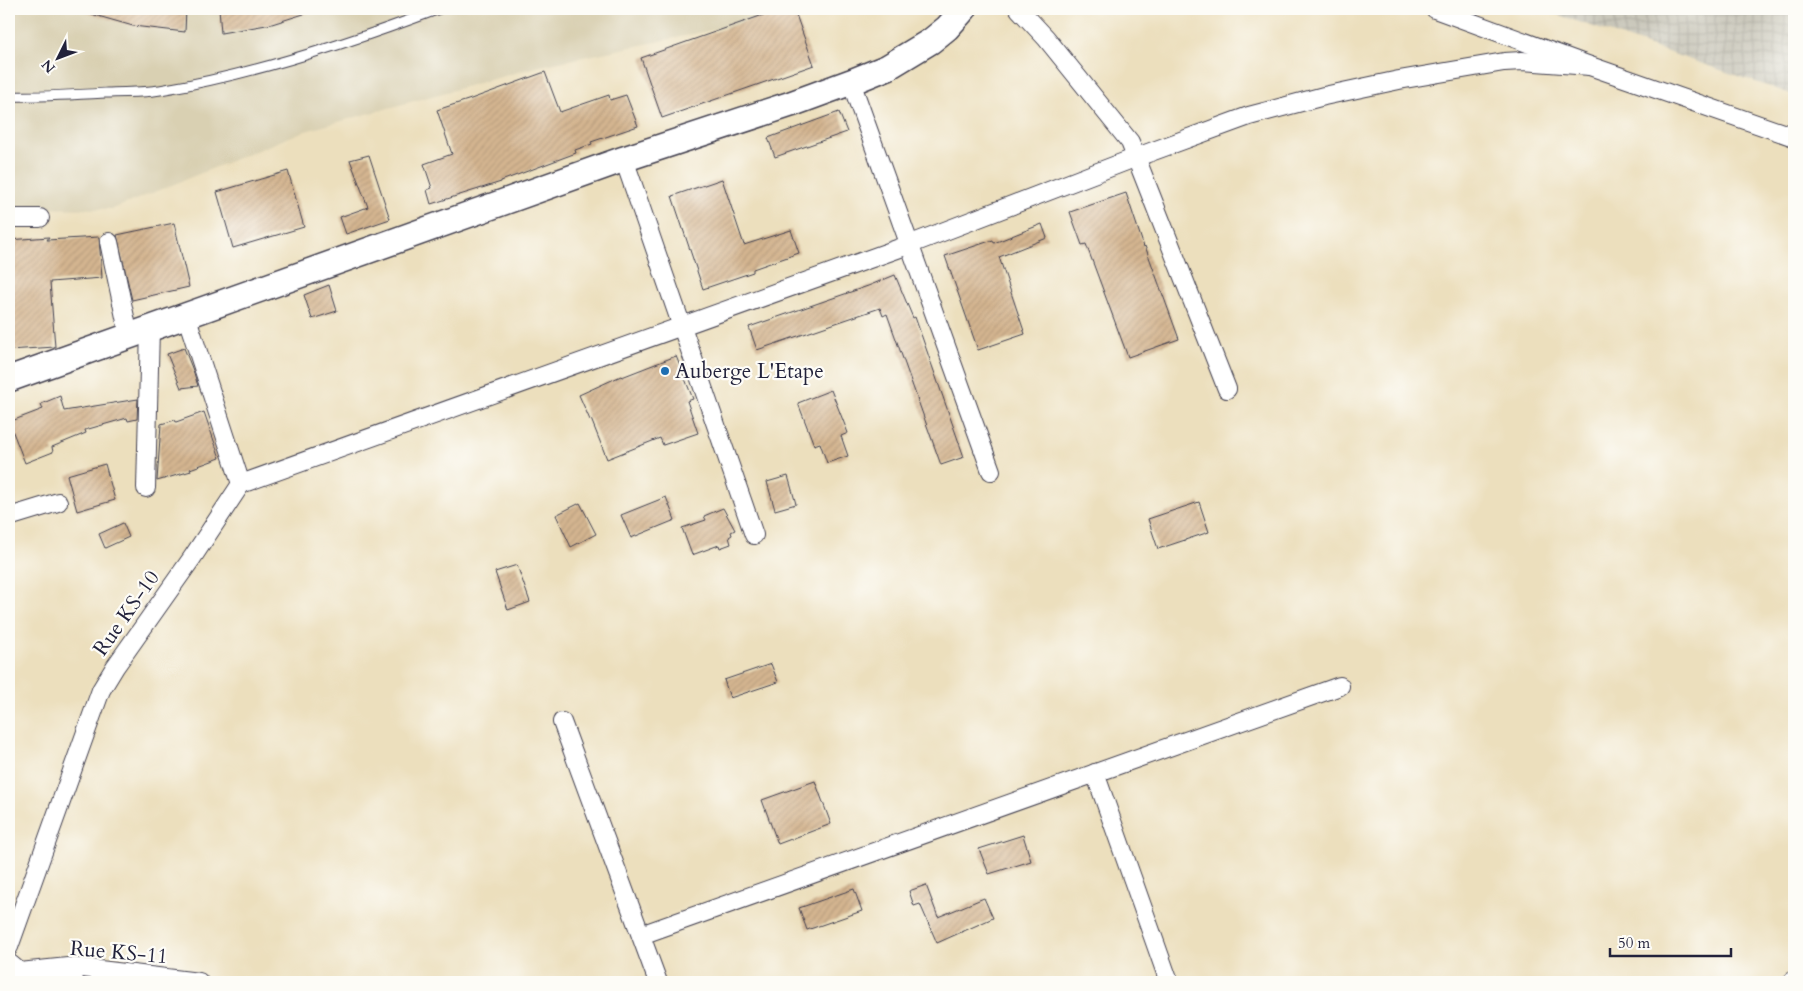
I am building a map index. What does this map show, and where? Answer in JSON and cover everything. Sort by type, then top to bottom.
[{"type":"street","points":[[9,379],[624,159],[791,104],[851,82],[888,67],[931,41],[952,24],[964,9]]},
{"type":"street","points":[[1019,9],[1046,38],[1130,142],[1227,389]]},
{"type":"street","points":[[1434,9],[1794,137]]},
{"type":"street","points":[[186,315],[241,484],[911,244],[1249,116],[1324,96],[1399,80],[1504,62],[1522,61],[1590,66]]},
{"type":"street","points":[[851,82],[911,244],[991,471]]},
{"type":"street","points":[[624,159],[754,535]]},
{"type":"street","points":[[9,218],[40,218]]},
{"type":"street","points":[[109,242],[139,332],[146,488]]},
{"type":"street","name":"Rue KS-10","points":[[9,947],[101,690],[241,484]]},
{"type":"street","points":[[9,517],[58,502]]},
{"type":"street","points":[[641,935],[1340,686]]},
{"type":"street","points":[[562,722],[658,982]]},
{"type":"street","points":[[1095,773],[1169,982]]},
{"type":"street","name":"Rue KS-11","points":[[19,972],[68,967],[198,982]]},
{"type":"street","points":[[53,970],[75,982]]},
{"type":"lane","points":[[9,96],[159,90],[234,74],[314,52],[440,9]]},
{"type":"shaded area","points":[[9,9],[814,9],[540,66],[302,132],[113,209],[9,208]]},
{"type":"shaded area","points":[[1541,9],[1794,9],[1794,95]]},
{"type":"building","points":[[85,9],[186,9],[185,32],[133,26],[84,12]]},
{"type":"building","points":[[219,9],[309,9],[310,12],[272,24],[221,33]]},
{"type":"building","points":[[780,9],[794,9],[814,65],[662,118],[641,58]]},
{"type":"building","points":[[545,72],[560,112],[609,95],[610,100],[626,95],[638,126],[591,142],[592,144],[575,150],[576,153],[501,182],[431,204],[427,190],[432,188],[424,164],[452,154],[437,110]]},
{"type":"building","points":[[839,112],[847,132],[775,157],[768,138]]},
{"type":"building","points":[[369,155],[390,219],[346,234],[340,217],[368,207],[350,160]]},
{"type":"building","points":[[288,171],[304,227],[233,248],[217,192]]},
{"type":"building","points":[[722,179],[744,245],[791,230],[799,253],[753,269],[753,272],[703,289],[672,196]]},
{"type":"building","points":[[1126,193],[1144,247],[1179,339],[1128,357],[1086,244],[1082,245],[1070,212]]},
{"type":"building","points":[[174,223],[189,287],[132,300],[117,235]]},
{"type":"building","points":[[1042,224],[1047,238],[999,257],[1025,334],[978,350],[945,256],[993,240],[994,243]]},
{"type":"building","points":[[49,237],[47,240],[99,237],[102,278],[50,282],[55,347],[9,350],[9,240]]},
{"type":"building","points":[[895,275],[913,318],[915,317],[964,457],[941,465],[887,314],[883,316],[880,308],[757,350],[749,327]]},
{"type":"building","points":[[329,285],[337,311],[312,319],[304,295]]},
{"type":"building","points":[[184,348],[198,386],[181,388],[167,354]]},
{"type":"building","points":[[676,356],[693,399],[687,401],[698,433],[663,445],[660,438],[607,459],[579,395],[621,376]]},
{"type":"building","points":[[831,390],[848,433],[841,436],[848,456],[827,463],[820,443],[814,445],[798,403]]},
{"type":"building","points":[[60,396],[64,411],[138,399],[137,419],[128,421],[127,418],[85,430],[86,433],[52,447],[53,452],[25,463],[9,422],[43,409],[41,404]]},
{"type":"building","points":[[204,412],[220,458],[190,469],[191,471],[157,481],[161,424],[175,420],[176,422]]},
{"type":"building","points":[[105,464],[115,500],[77,511],[67,475]]},
{"type":"building","points":[[788,476],[796,504],[775,510],[767,482]]},
{"type":"building","points":[[666,497],[675,520],[631,538],[621,515]]},
{"type":"building","points":[[1199,502],[1209,532],[1158,549],[1148,519]]},
{"type":"building","points":[[580,503],[596,534],[571,547],[556,515]]},
{"type":"building","points":[[723,508],[735,530],[731,532],[732,535],[729,537],[731,544],[720,548],[719,545],[692,555],[682,528],[706,520],[704,516]]},
{"type":"building","points":[[123,523],[129,537],[105,548],[99,534]]},
{"type":"building","points":[[517,565],[530,602],[508,610],[495,572]]},
{"type":"building","points":[[771,664],[778,682],[730,698],[724,680]]},
{"type":"building","points":[[815,781],[831,824],[778,844],[762,800]]},
{"type":"building","points":[[1023,835],[1031,861],[989,874],[979,849]]},
{"type":"building","points":[[926,885],[938,917],[984,898],[993,918],[937,943],[920,904],[914,906],[909,891]]},
{"type":"building","points":[[854,889],[862,911],[807,930],[799,908]]},
{"type":"place","name":"Auberge L'Etape","points":[[665,371]]}]
